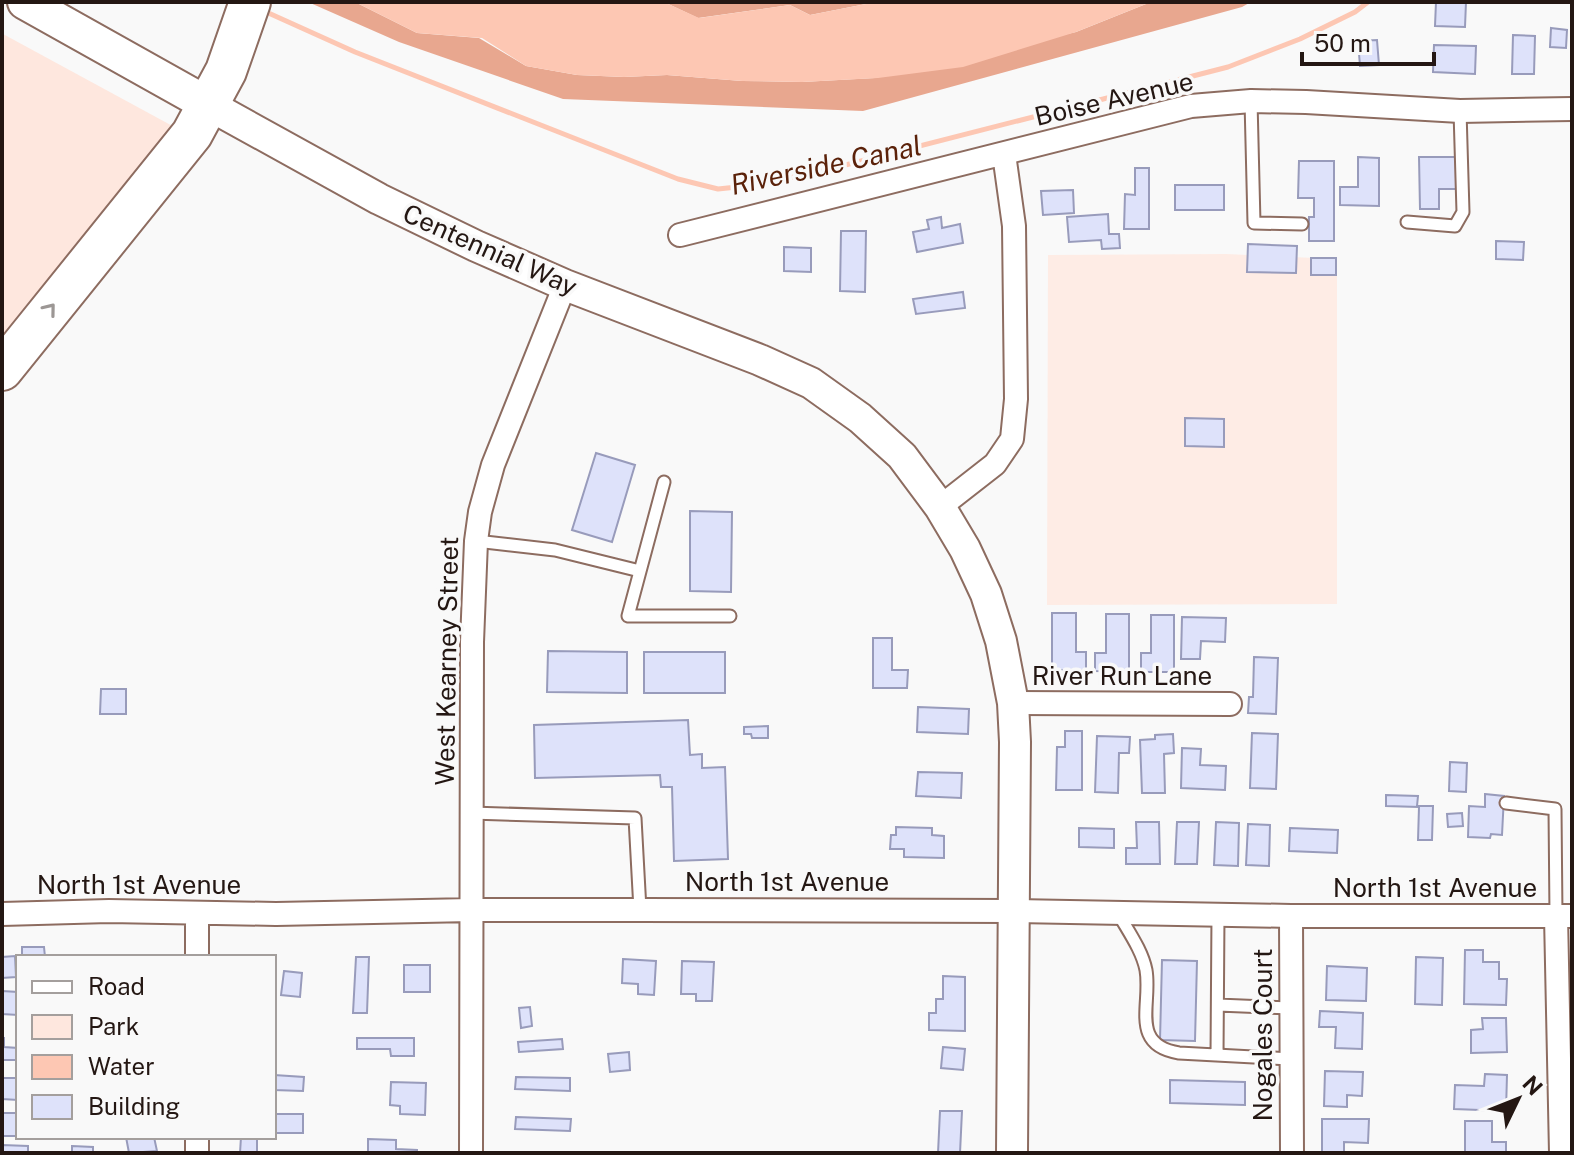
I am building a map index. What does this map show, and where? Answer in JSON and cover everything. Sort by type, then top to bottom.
[{"type":"highway","points":[[2,370],[192,134],[226,71],[250,2]]},
{"type":"main road","name":"Centennial Way","points":[[25,2],[379,199],[565,285],[760,360],[811,383],[860,418],[902,456],[940,507],[965,549],[986,594],[1001,641],[1013,703],[1012,1153]]},
{"type":"street","name":"Boise Avenue","points":[[680,235],[1191,106],[1251,101],[1460,111],[1572,109]]},
{"type":"street","points":[[940,507],[995,464],[1012,439],[1016,399],[1014,226],[1004,154]]},
{"type":"street","name":"West Kearney Street","points":[[471,1153],[472,642],[476,541],[480,512],[493,465],[565,285]]},
{"type":"street","name":"River Run Lane","points":[[1013,703],[1230,704]]},
{"type":"street","name":"North 1st Avenue","points":[[2,914],[640,910],[1564,916]]},
{"type":"street","points":[[197,913],[197,955]]},
{"type":"street","name":"Nogales Court","points":[[1291,916],[1292,1153]]},
{"type":"street","points":[[1561,1153],[1564,916]]},
{"type":"lane","points":[[1251,101],[1254,223],[1302,224]]},
{"type":"lane","points":[[1407,222],[1455,226],[1463,212],[1460,111]]},
{"type":"lane","points":[[664,482],[628,616],[730,616]]},
{"type":"lane","points":[[476,541],[555,550],[640,571]]},
{"type":"lane","points":[[1506,803],[1555,809],[1564,916]]},
{"type":"lane","points":[[471,813],[635,818],[640,910]]},
{"type":"lane","points":[[1117,913],[1143,958],[1148,991],[1145,1025],[1158,1045],[1169,1051],[1291,1059]]},
{"type":"lane","points":[[1217,1055],[1218,915]]},
{"type":"lane","points":[[1218,1005],[1291,1008]]},
{"type":"shaded area","points":[[308,2],[355,2],[417,33],[479,38],[526,66],[577,75],[667,75],[802,82],[875,78],[1076,32],[1151,2],[1251,2],[863,111],[563,99],[399,42]]},
{"type":"shaded area","points":[[664,2],[876,2],[810,15],[790,5],[698,18]]},
{"type":"shaded area","points":[[1226,254],[1337,259],[1337,604],[1047,605],[1048,255]]},
{"type":"green space","points":[[2,36],[178,129],[2,343]]},
{"type":"water","points":[[355,2],[664,2],[699,18],[790,5],[810,15],[876,2],[1151,2],[1076,32],[963,67],[878,78],[802,82],[667,75],[577,75],[526,66],[482,38],[417,33]]},
{"type":"building","points":[[1436,2],[1466,2],[1465,27],[1435,26]]},
{"type":"building","points":[[1551,28],[1567,30],[1566,48],[1550,47]]},
{"type":"building","points":[[1513,35],[1535,36],[1534,74],[1512,74]]},
{"type":"building","points":[[1377,40],[1379,65],[1360,66],[1358,41]]},
{"type":"building","points":[[1434,45],[1476,46],[1475,74],[1433,72]]},
{"type":"building","points":[[1358,157],[1379,158],[1379,206],[1340,205],[1340,187],[1358,187]]},
{"type":"building","points":[[1419,157],[1458,157],[1459,189],[1439,189],[1439,209],[1420,209]]},
{"type":"building","points":[[1299,161],[1334,161],[1334,241],[1309,241],[1309,217],[1314,217],[1314,198],[1298,198]]},
{"type":"building","points":[[1135,168],[1149,168],[1149,229],[1124,229],[1125,194],[1135,195]]},
{"type":"building","points":[[1175,185],[1224,185],[1224,210],[1175,210]]},
{"type":"building","points":[[1073,190],[1074,213],[1043,215],[1041,191]]},
{"type":"building","points":[[1108,214],[1109,234],[1119,234],[1120,248],[1102,249],[1101,240],[1069,242],[1067,217]]},
{"type":"building","points":[[941,217],[942,228],[960,224],[963,243],[917,252],[913,232],[929,229],[927,220]]},
{"type":"building","points":[[841,231],[866,231],[865,292],[840,291]]},
{"type":"building","points":[[1496,241],[1524,242],[1523,260],[1496,259]]},
{"type":"building","points":[[1248,244],[1297,246],[1296,273],[1247,272]]},
{"type":"building","points":[[784,247],[811,248],[811,272],[784,271]]},
{"type":"building","points":[[1311,258],[1336,258],[1336,275],[1311,275]]},
{"type":"building","points":[[963,292],[965,308],[916,314],[913,299]]},
{"type":"building","points":[[1185,418],[1224,419],[1224,447],[1185,446]]},
{"type":"building","points":[[596,453],[635,465],[612,542],[572,530]]},
{"type":"building","points":[[690,511],[732,512],[731,592],[690,591]]},
{"type":"building","points":[[1052,613],[1076,613],[1076,652],[1086,652],[1086,670],[1052,670]]},
{"type":"building","points":[[1106,614],[1129,614],[1129,672],[1095,671],[1095,653],[1106,653]]},
{"type":"building","points":[[1151,615],[1174,615],[1174,672],[1141,672],[1141,653],[1151,653]]},
{"type":"building","points":[[1182,617],[1226,618],[1225,642],[1201,641],[1200,659],[1181,659]]},
{"type":"building","points":[[873,638],[892,638],[892,670],[908,670],[907,688],[873,688]]},
{"type":"building","points":[[548,651],[627,652],[627,693],[547,692]]},
{"type":"building","points":[[644,652],[725,652],[725,693],[644,693]]},
{"type":"building","points":[[1254,657],[1278,658],[1276,714],[1248,713],[1249,697],[1253,697]]},
{"type":"building","points":[[101,689],[126,689],[126,714],[100,714]]},
{"type":"building","points":[[918,707],[969,709],[968,734],[917,732]]},
{"type":"building","points":[[688,720],[690,755],[702,754],[702,768],[725,767],[728,859],[674,861],[672,787],[661,787],[660,775],[535,778],[534,725]]},
{"type":"building","points":[[768,726],[768,738],[752,738],[751,734],[744,734],[744,727]]},
{"type":"building","points":[[1065,731],[1082,731],[1082,790],[1056,790],[1057,747],[1065,747]]},
{"type":"building","points":[[1252,733],[1278,734],[1276,789],[1250,788]]},
{"type":"building","points":[[1173,734],[1174,753],[1164,754],[1165,793],[1142,793],[1140,740]]},
{"type":"building","points":[[1097,736],[1130,737],[1129,753],[1119,753],[1118,793],[1095,792]]},
{"type":"building","points":[[1182,748],[1201,749],[1200,765],[1226,766],[1225,790],[1181,788]]},
{"type":"building","points":[[1450,762],[1467,763],[1466,792],[1449,791]]},
{"type":"building","points":[[918,772],[962,773],[961,798],[916,796]]},
{"type":"building","points":[[1485,794],[1504,796],[1502,835],[1468,837],[1469,806],[1485,807]]},
{"type":"building","points":[[1386,795],[1418,796],[1417,806],[1433,806],[1432,840],[1418,840],[1419,807],[1386,806]]},
{"type":"building","points":[[1462,813],[1463,826],[1448,827],[1447,814]]},
{"type":"building","points":[[1136,822],[1159,822],[1160,864],[1126,864],[1126,848],[1137,848]]},
{"type":"building","points":[[1177,822],[1199,822],[1197,864],[1175,864]]},
{"type":"building","points":[[1216,822],[1239,823],[1238,866],[1214,865]]},
{"type":"building","points":[[1248,824],[1270,825],[1269,866],[1246,865]]},
{"type":"building","points":[[896,827],[932,828],[932,835],[944,836],[944,858],[904,857],[904,849],[890,849],[891,835],[896,835]]},
{"type":"building","points":[[1079,828],[1114,829],[1114,848],[1079,847]]},
{"type":"building","points":[[1290,828],[1338,830],[1337,853],[1289,851]]},
{"type":"building","points":[[22,947],[44,947],[45,955],[22,955]]},
{"type":"building","points":[[1465,950],[1483,950],[1483,962],[1499,962],[1499,979],[1507,979],[1506,1005],[1464,1004]]},
{"type":"building","points":[[15,956],[16,977],[2,978],[2,957]]},
{"type":"building","points":[[356,957],[369,957],[367,1013],[353,1013]]},
{"type":"building","points":[[1416,957],[1443,958],[1442,1005],[1415,1004]]},
{"type":"building","points":[[623,959],[656,961],[654,995],[638,994],[638,984],[622,983]]},
{"type":"building","points":[[1162,960],[1197,961],[1195,1041],[1160,1040]]},
{"type":"building","points":[[682,961],[714,962],[712,1001],[696,1001],[696,994],[681,994]]},
{"type":"building","points":[[404,965],[430,965],[430,992],[404,992]]},
{"type":"building","points":[[1327,966],[1367,968],[1366,1001],[1326,1000]]},
{"type":"building","points":[[284,971],[302,973],[300,997],[281,995]]},
{"type":"building","points":[[943,976],[965,977],[965,1031],[929,1030],[929,1013],[936,1013],[936,999],[943,999]]},
{"type":"building","points":[[2,991],[16,992],[16,1015],[2,1014]]},
{"type":"building","points":[[530,1007],[532,1026],[521,1028],[519,1008]]},
{"type":"building","points":[[1320,1011],[1363,1013],[1362,1049],[1335,1048],[1336,1027],[1319,1027]]},
{"type":"building","points":[[1482,1018],[1506,1018],[1507,1052],[1471,1053],[1471,1030],[1483,1029]]},
{"type":"building","points":[[4,1038],[4,1047],[16,1048],[16,1060],[2,1060]]},
{"type":"building","points":[[357,1038],[414,1038],[414,1056],[391,1056],[390,1049],[357,1049]]},
{"type":"building","points":[[562,1039],[563,1049],[519,1052],[518,1042]]},
{"type":"building","points":[[943,1047],[965,1049],[963,1070],[941,1068]]},
{"type":"building","points":[[629,1052],[630,1070],[610,1072],[608,1054]]},
{"type":"building","points":[[1325,1071],[1363,1072],[1362,1096],[1347,1095],[1347,1107],[1324,1106]]},
{"type":"building","points":[[1485,1074],[1507,1075],[1506,1111],[1454,1109],[1455,1085],[1484,1086]]},
{"type":"building","points":[[276,1075],[304,1077],[303,1091],[276,1090]]},
{"type":"building","points":[[516,1077],[570,1078],[570,1091],[515,1089]]},
{"type":"building","points":[[2,1078],[16,1078],[16,1100],[2,1099]]},
{"type":"building","points":[[1170,1080],[1245,1082],[1245,1105],[1170,1103]]},
{"type":"building","points":[[391,1082],[426,1083],[425,1115],[400,1114],[400,1106],[390,1105]]},
{"type":"building","points":[[940,1111],[962,1111],[960,1153],[938,1153]]},
{"type":"building","points":[[2,1113],[16,1113],[16,1136],[2,1136]]},
{"type":"building","points":[[276,1114],[303,1114],[303,1133],[276,1133]]},
{"type":"building","points":[[516,1117],[571,1119],[570,1131],[515,1129]]},
{"type":"building","points":[[1322,1119],[1369,1119],[1368,1143],[1344,1142],[1344,1153],[1322,1153]]},
{"type":"building","points":[[1465,1121],[1492,1121],[1492,1142],[1506,1142],[1506,1153],[1465,1153]]},
{"type":"building","points":[[126,1139],[154,1139],[157,1151],[129,1153]]},
{"type":"building","points":[[241,1139],[257,1139],[257,1153],[240,1153]]},
{"type":"building","points":[[368,1139],[396,1140],[396,1149],[417,1150],[417,1153],[368,1153]]},
{"type":"building","points":[[2,1145],[28,1146],[28,1153],[2,1153]]},
{"type":"building","points":[[72,1146],[93,1147],[93,1153],[72,1153]]},
{"type":"waterway","name":"Riverside Canal","points":[[264,11],[355,52],[678,179],[718,189],[756,185],[822,171],[1228,67],[1300,39],[1355,12],[1368,2]]}]
